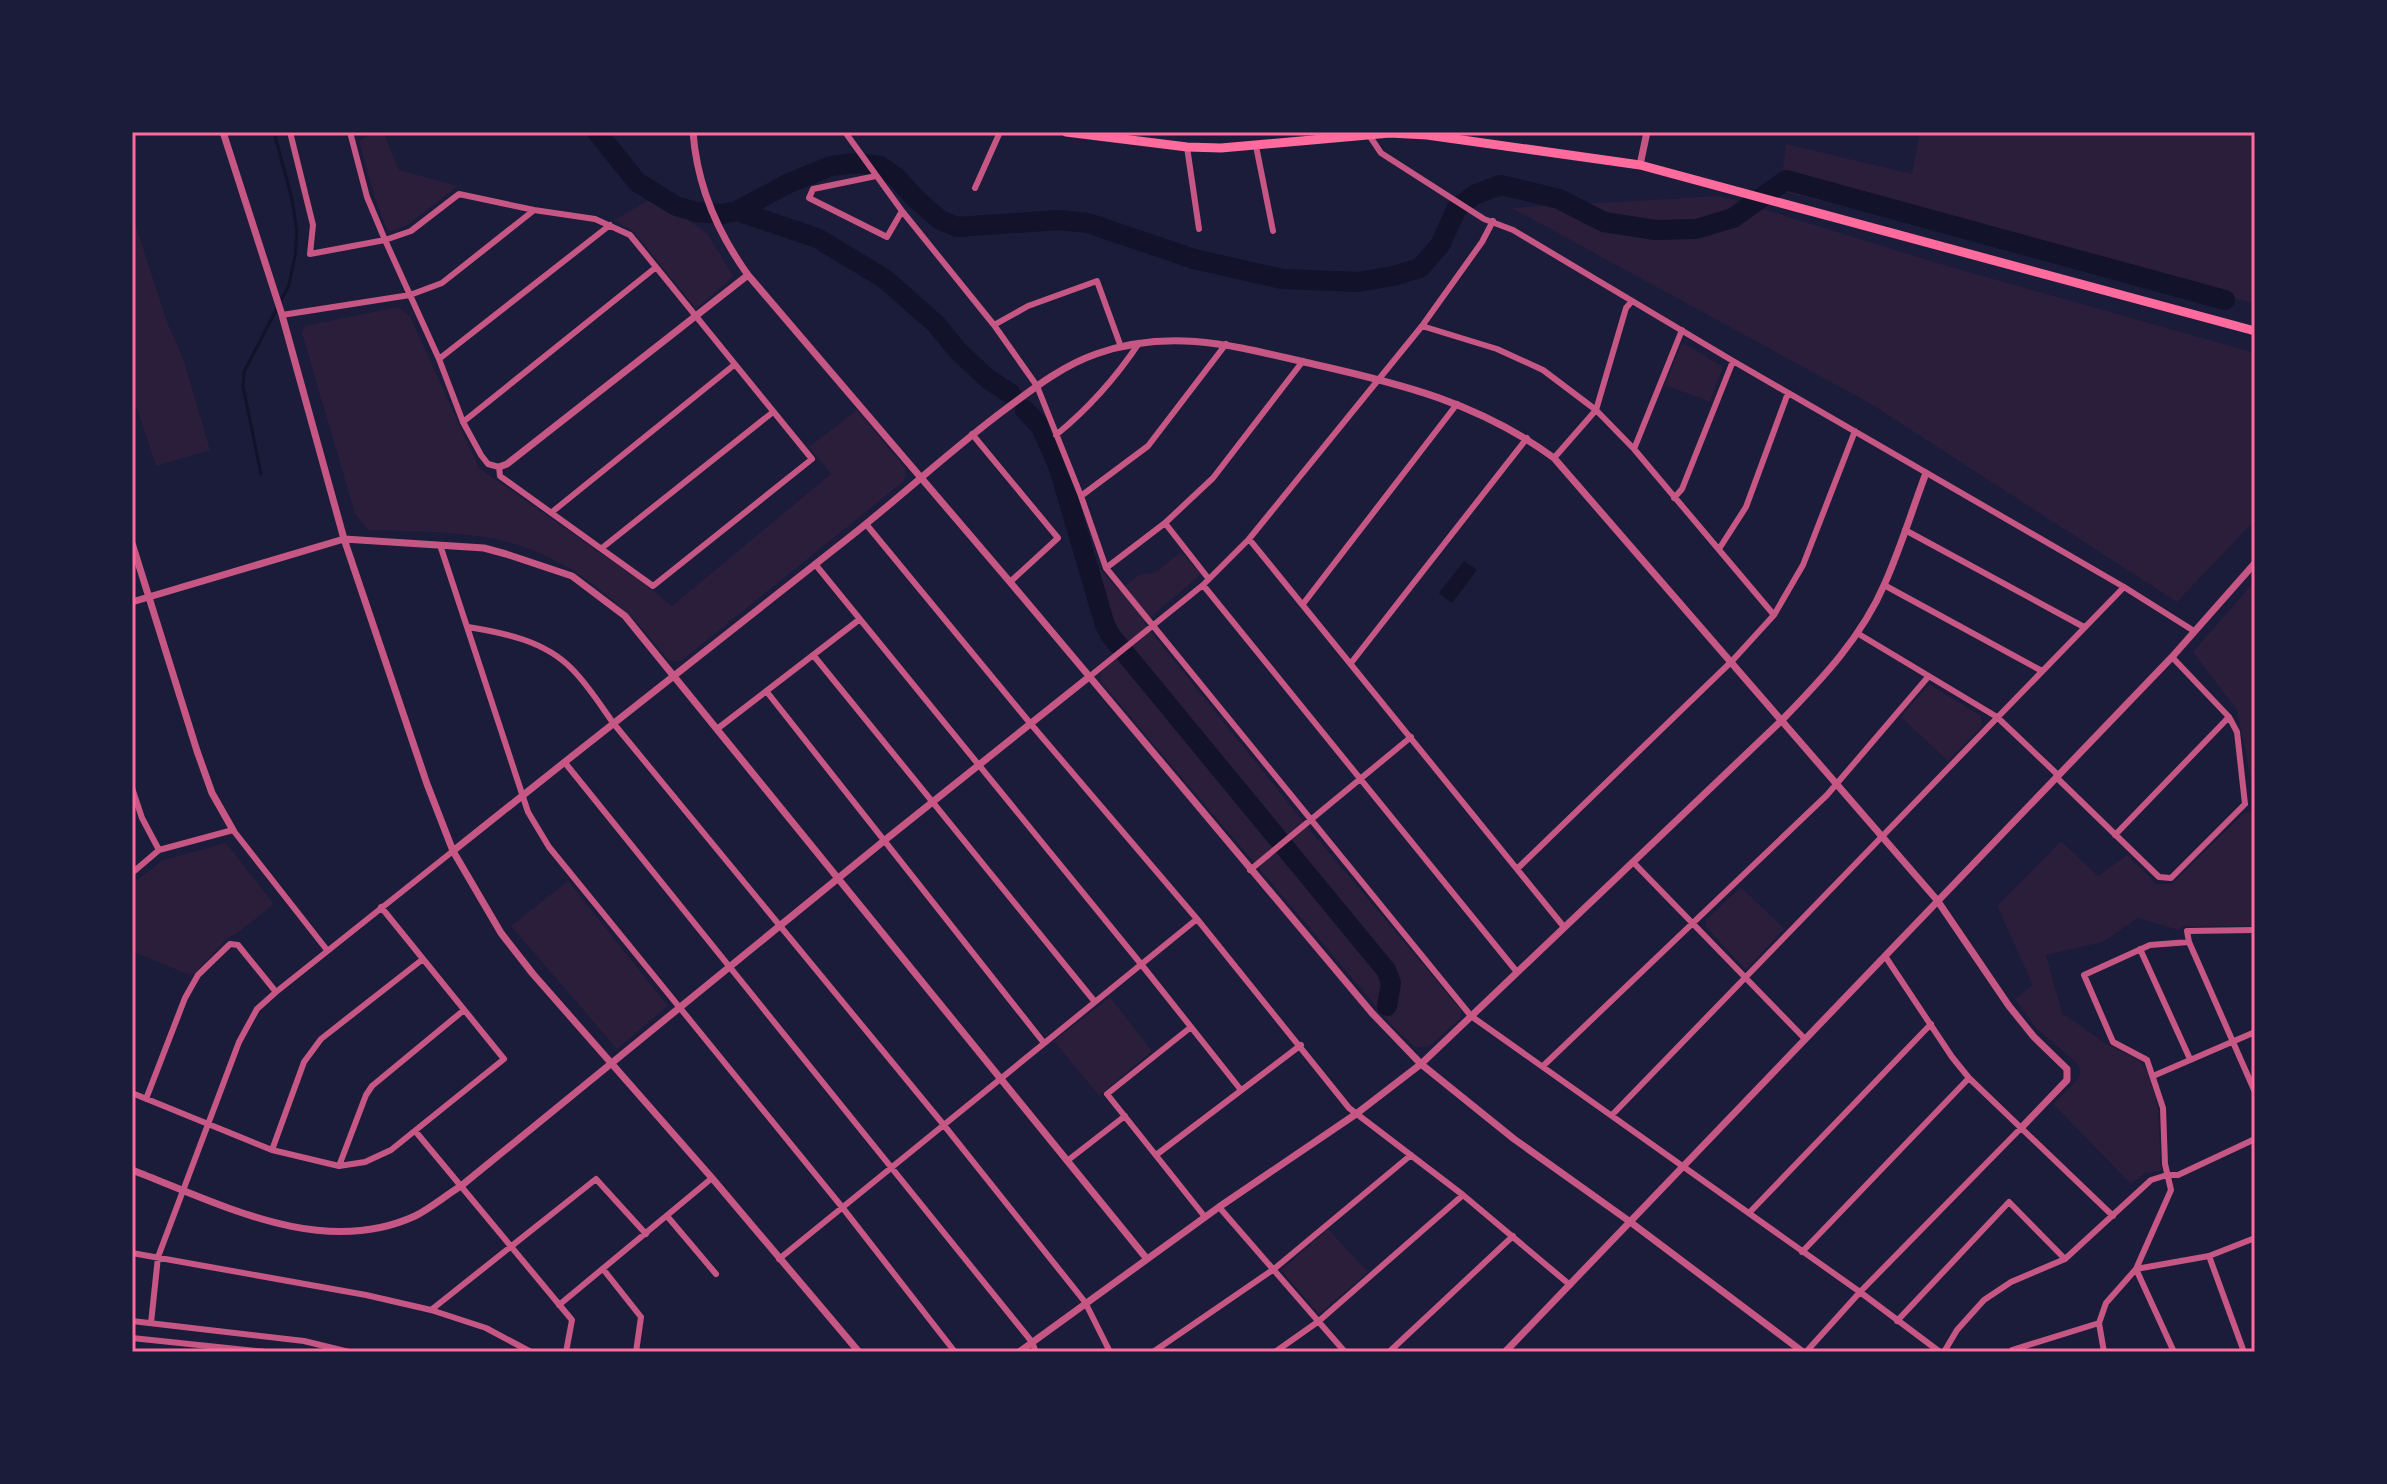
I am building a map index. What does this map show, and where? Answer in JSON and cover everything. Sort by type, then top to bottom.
[{"type":"highway","points":[[1066,132],[1187,147],[1256,146],[1282,139],[1390,133],[1468,139],[1640,165],[2255,331]]},
{"type":"street","points":[[223,132],[281,312],[344,539],[422,770],[453,851],[501,933],[533,974],[859,1352]]},
{"type":"street","points":[[290,132],[313,225],[310,254],[385,240],[411,231],[459,194],[595,219],[630,235],[812,459],[653,586],[500,476],[499,467]]},
{"type":"street","points":[[350,132],[367,197],[439,359],[463,422],[488,464],[499,467],[507,464],[748,275]]},
{"type":"street","points":[[151,1323],[158,1257],[239,1042],[257,1009],[327,950],[866,524],[920,479],[972,434],[1037,386],[1076,362],[1121,347],[1168,339],[1226,344],[1381,379],[1457,403],[1527,438],[1554,458],[1937,900],[2009,1006],[2034,1037],[2067,1069],[2067,1080],[1805,1352],[1514,1139],[1421,1064],[1372,1013],[1010,582],[920,479],[748,275],[717,226],[696,162],[693,132]]},
{"type":"street","points":[[845,132],[902,211],[994,325],[1037,386],[1106,568],[1471,1016],[1897,1321],[1942,1352],[1984,1300],[2011,1282],[2065,1259],[2151,1180],[2178,1175],[2255,1139]]},
{"type":"street","points":[[975,188],[1000,132]]},
{"type":"street","points":[[1640,165],[1647,132]]},
{"type":"street","points":[[1369,135],[1381,153],[1484,219],[1513,230],[2194,631]]},
{"type":"street","points":[[1256,146],[1273,231]]},
{"type":"street","points":[[1187,147],[1199,229]]},
{"type":"street","points":[[875,174],[813,189],[809,198],[887,237],[902,211]]},
{"type":"street","points":[[281,312],[410,295],[442,283],[534,210]]},
{"type":"street","points":[[132,1170],[276,1223],[326,1231],[373,1229],[415,1216],[461,1186],[780,924],[1203,585],[1249,539],[1381,379],[1482,242],[1493,221]]},
{"type":"street","points":[[439,359],[610,225]]},
{"type":"street","points":[[463,422],[655,268]]},
{"type":"street","points":[[994,325],[1028,306],[1097,281],[1121,347]]},
{"type":"street","points":[[1554,458],[1596,410],[1626,308],[1632,301]]},
{"type":"street","points":[[1422,326],[1497,349],[1543,370],[1596,410],[1634,449],[1774,615]]},
{"type":"street","points":[[1634,449],[1682,330]]},
{"type":"street","points":[[1056,435],[1089,408],[1139,343]]},
{"type":"street","points":[[1081,496],[1148,446],[1226,344]]},
{"type":"street","points":[[1106,568],[1165,523],[1213,478],[1303,361]]},
{"type":"street","points":[[1674,498],[1682,489],[1733,361]]},
{"type":"street","points":[[552,512],[734,365]]},
{"type":"street","points":[[1719,549],[1746,507],[1788,393]]},
{"type":"street","points":[[1303,604],[1457,403]]},
{"type":"street","points":[[602,548],[773,412]]},
{"type":"street","points":[[1517,869],[1732,661],[1774,615],[1803,565],[1855,431]]},
{"type":"street","points":[[972,434],[1058,538],[1010,582]]},
{"type":"street","points":[[1351,663],[1527,438]]},
{"type":"street","points":[[1019,1352],[1219,1207],[1356,1114],[1421,1064],[1782,720],[1839,659],[1857,633],[1884,585],[1926,473]]},
{"type":"street","points":[[1165,523],[1208,578]]},
{"type":"street","points":[[866,524],[1356,1114],[1463,1195],[1570,1285]]},
{"type":"street","points":[[1905,530],[2084,627]]},
{"type":"street","points":[[132,602],[344,539],[484,548],[572,576],[625,616],[673,679],[717,729],[1147,1259]]},
{"type":"street","points":[[1249,539],[1564,927]]},
{"type":"street","points":[[132,543],[212,793],[233,830],[327,950]]},
{"type":"street","points":[[440,545],[528,812],[549,847],[842,1207],[955,1352]]},
{"type":"street","points":[[1505,1352],[2172,657],[2255,563]]},
{"type":"street","points":[[815,564],[1241,1090]]},
{"type":"street","points":[[1203,585],[1517,972]]},
{"type":"street","points":[[1884,585],[2042,671]]},
{"type":"street","points":[[1612,1115],[2124,587]]},
{"type":"street","points":[[717,729],[860,619]]},
{"type":"street","points":[[468,627],[529,641],[573,669],[614,724],[1085,1302],[1110,1352]]},
{"type":"street","points":[[1857,633],[1997,717],[2159,877],[2171,878],[2245,804]]},
{"type":"street","points":[[814,656],[1095,1002]]},
{"type":"street","points":[[2172,657],[2229,717],[2237,732],[2245,804]]},
{"type":"street","points":[[1543,1066],[1836,785],[1928,677]]},
{"type":"street","points":[[767,692],[1044,1043]]},
{"type":"street","points":[[2115,835],[2229,717]]},
{"type":"street","points":[[1250,870],[1411,737]]},
{"type":"street","points":[[566,764],[1032,1342],[1036,1352]]},
{"type":"street","points":[[132,788],[142,818],[159,850]]},
{"type":"street","points":[[2245,804],[2255,805]]},
{"type":"street","points":[[132,821],[142,818]]},
{"type":"street","points":[[132,873],[159,850],[233,830]]},
{"type":"street","points":[[1633,862],[1805,1039]]},
{"type":"street","points":[[132,1093],[272,1150],[339,1166],[365,1162],[391,1150],[416,1132],[504,1059],[381,907]]},
{"type":"street","points":[[779,1259],[1197,919]]},
{"type":"street","points":[[2255,930],[2187,931],[2189,942],[2255,1092]]},
{"type":"street","points":[[2104,1352],[2099,1323],[2109,1298],[2136,1269],[2171,1190],[2167,1175],[2163,1108],[2147,1060],[2113,1042],[2084,975],[2150,945],[2189,942]]},
{"type":"street","points":[[146,1099],[185,998],[198,975],[230,944],[238,945],[276,992]]},
{"type":"street","points":[[2140,949],[2190,1059]]},
{"type":"street","points":[[1885,956],[1969,1078],[2113,1216]]},
{"type":"street","points":[[272,1150],[304,1062],[321,1039],[423,959]]},
{"type":"street","points":[[339,1166],[372,1086],[464,1010]]},
{"type":"street","points":[[1749,1213],[1931,1024]]},
{"type":"street","points":[[1191,1027],[1107,1094],[1205,1217]]},
{"type":"street","points":[[2153,1076],[2255,1032]]},
{"type":"street","points":[[1156,1155],[1301,1045]]},
{"type":"street","points":[[1802,1252],[1969,1078]]},
{"type":"street","points":[[1067,1161],[1125,1116]]},
{"type":"street","points":[[416,1132],[572,1320],[566,1352]]},
{"type":"street","points":[[1153,1352],[1274,1269],[1411,1155]]},
{"type":"street","points":[[559,1305],[712,1178]]},
{"type":"street","points":[[431,1310],[596,1179],[646,1234]]},
{"type":"street","points":[[1275,1352],[1319,1321],[1463,1195]]},
{"type":"street","points":[[1897,1321],[2009,1202],[2065,1259]]},
{"type":"street","points":[[1219,1207],[1345,1352]]},
{"type":"street","points":[[667,1216],[716,1274]]},
{"type":"street","points":[[1389,1352],[1513,1236]]},
{"type":"street","points":[[2136,1269],[2209,1256],[2255,1238]]},
{"type":"street","points":[[132,1253],[366,1295],[431,1310],[486,1328],[531,1352]]},
{"type":"street","points":[[2209,1256],[2244,1352]]},
{"type":"street","points":[[603,1269],[641,1317],[636,1352]]},
{"type":"street","points":[[2136,1269],[2174,1352]]},
{"type":"street","points":[[132,1321],[290,1339],[349,1352]]},
{"type":"street","points":[[2012,1350],[2099,1323]]},
{"type":"street","points":[[132,1338],[266,1352]]},
{"type":"shaded area","points":[[374,132],[383,132],[399,170],[458,186],[406,226],[388,232],[359,141]]},
{"type":"shaded area","points":[[1920,132],[2255,132],[2255,304],[2175,281],[2076,263],[1780,191],[1786,144],[1912,174]]},
{"type":"shaded area","points":[[1720,196],[1944,265],[2255,353],[2255,520],[2177,602],[1871,404],[1512,208]]},
{"type":"shaded area","points":[[654,197],[707,233],[733,276],[696,309],[633,231],[614,220]]},
{"type":"shaded area","points":[[132,214],[167,322],[183,358],[210,450],[156,466],[132,393]]},
{"type":"shaded area","points":[[398,307],[410,316],[479,468],[672,606],[831,474],[809,447],[857,410],[906,469],[904,481],[681,661],[669,661],[620,606],[560,563],[497,539],[442,532],[368,530],[355,514],[302,333],[305,326]]},
{"type":"shaded area","points":[[1685,344],[1723,367],[1710,402],[1665,385],[1681,345]]},
{"type":"shaded area","points":[[1181,552],[1201,574],[1144,623],[1310,830],[1461,1010],[1461,1018],[1428,1047],[1416,1047],[1398,1032],[1100,681],[1101,672],[1127,650],[1109,628],[1093,574],[1100,569],[1119,591],[1139,575],[1156,572]]},
{"type":"shaded area","points":[[1464,561],[1477,570],[1452,603],[1439,593]]},
{"type":"shaded area","points":[[2255,581],[2253,789],[2237,710],[2193,652]]},
{"type":"shaded area","points":[[1929,684],[1981,716],[1982,726],[1948,761],[1901,717]]},
{"type":"shaded area","points":[[2255,810],[2255,926],[2184,926],[2178,930],[2138,918],[2103,942],[2046,955],[2062,1013],[2108,1045],[2139,1060],[2148,1072],[2158,1107],[2161,1171],[2145,1173],[2131,1184],[2053,1104],[2081,1072],[2078,1064],[2037,1029],[2015,999],[2033,985],[1997,906],[2061,841],[2098,876],[2127,855],[2156,884],[2172,884],[2244,813]]},
{"type":"shaded area","points":[[226,843],[274,904],[227,938],[192,976],[133,952],[132,884],[163,860]]},
{"type":"shaded area","points":[[568,881],[668,1006],[617,1049],[511,926]]},
{"type":"shaded area","points":[[1741,887],[1784,929],[1746,970],[1706,927],[1706,920]]},
{"type":"shaded area","points":[[1110,997],[1152,1051],[1099,1096],[1054,1041]]},
{"type":"shaded area","points":[[1328,1229],[1368,1272],[1319,1314],[1281,1270]]},
{"type":"waterway","points":[[261,474],[243,386],[244,372],[289,285],[297,232],[292,199],[274,132]]},
{"type":"waterway","points":[[597,132],[637,182],[676,206],[696,212],[722,214],[737,211],[817,238],[885,279],[936,324],[958,351],[988,379],[1011,394]]},
{"type":"waterway","points":[[737,211],[787,184],[831,166],[856,163],[880,166],[896,177],[940,220],[957,227],[1059,220],[1088,223],[1194,259],[1282,279],[1358,282],[1420,268],[1440,245],[1457,208],[1476,194],[1501,185],[1559,199],[1604,222],[1655,230],[1696,229],[1733,218],[1786,180],[2225,300]]},
{"type":"waterway","points":[[1025,410],[1041,427],[1059,468],[1105,625],[1111,636],[1386,970],[1391,983],[1387,1006]]}]
